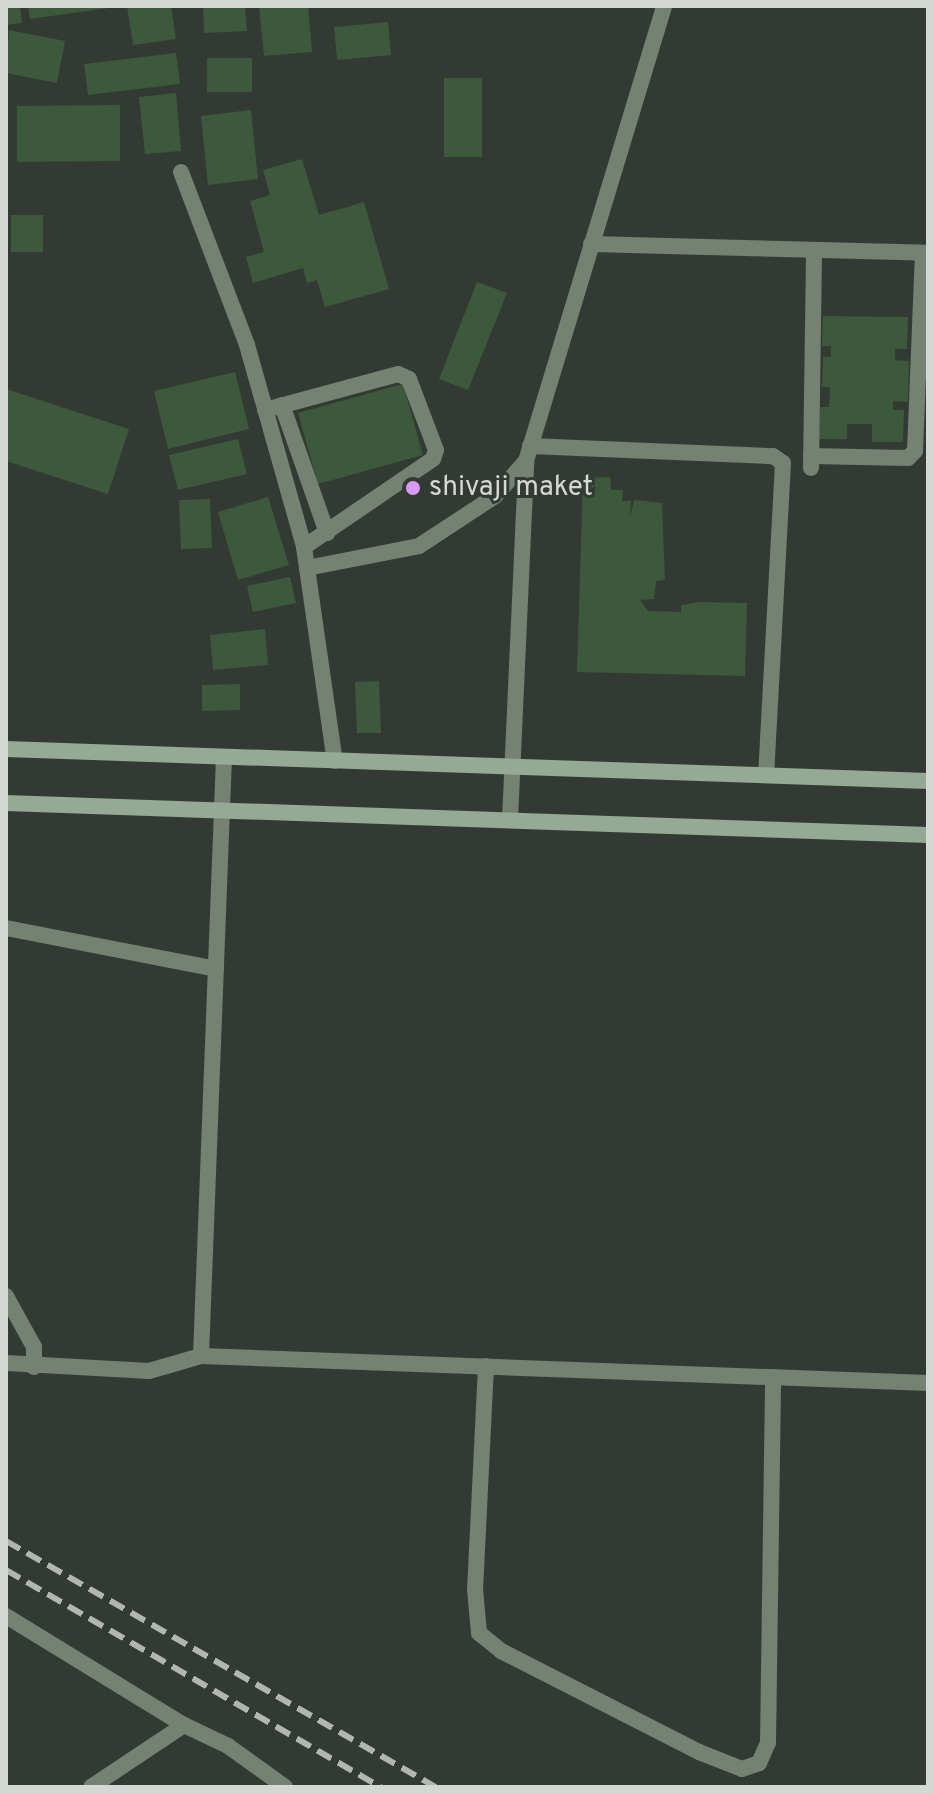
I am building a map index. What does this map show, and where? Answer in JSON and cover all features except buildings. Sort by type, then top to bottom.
[{"type":"main road","points":[[6,749],[928,781]]},
{"type":"main road","points":[[6,803],[928,835]]},
{"type":"street","points":[[510,820],[528,454],[664,6]]},
{"type":"street","points":[[181,172],[247,345],[304,547],[335,761]]},
{"type":"street","points":[[591,244],[926,253],[915,451],[908,458],[811,462],[814,250]]},
{"type":"street","points":[[265,410],[398,374],[409,379],[436,450],[433,459],[304,547]]},
{"type":"street","points":[[282,405],[327,533]]},
{"type":"street","points":[[307,568],[419,546],[495,496],[528,454]]},
{"type":"street","points":[[528,454],[773,456],[783,463],[766,775]]},
{"type":"street","points":[[201,1356],[224,757]]},
{"type":"street","points":[[6,928],[216,969]]},
{"type":"street","points":[[6,1296],[34,1347],[34,1367]]},
{"type":"street","points":[[6,1363],[34,1367],[149,1371],[201,1356],[928,1383]]},
{"type":"street","points":[[486,1366],[475,1589],[479,1633],[501,1651],[699,1752],[742,1769],[759,1763],[768,1743],[773,1377]]},
{"type":"street","points":[[6,1616],[184,1725],[228,1746],[285,1787]]},
{"type":"street","points":[[91,1787],[184,1725]]},
{"type":"railway","points":[[6,1541],[435,1787]]},
{"type":"railway","points":[[6,1570],[381,1787]]},
{"type":"place","name":"shivaji maket","points":[[413,488]]}]
